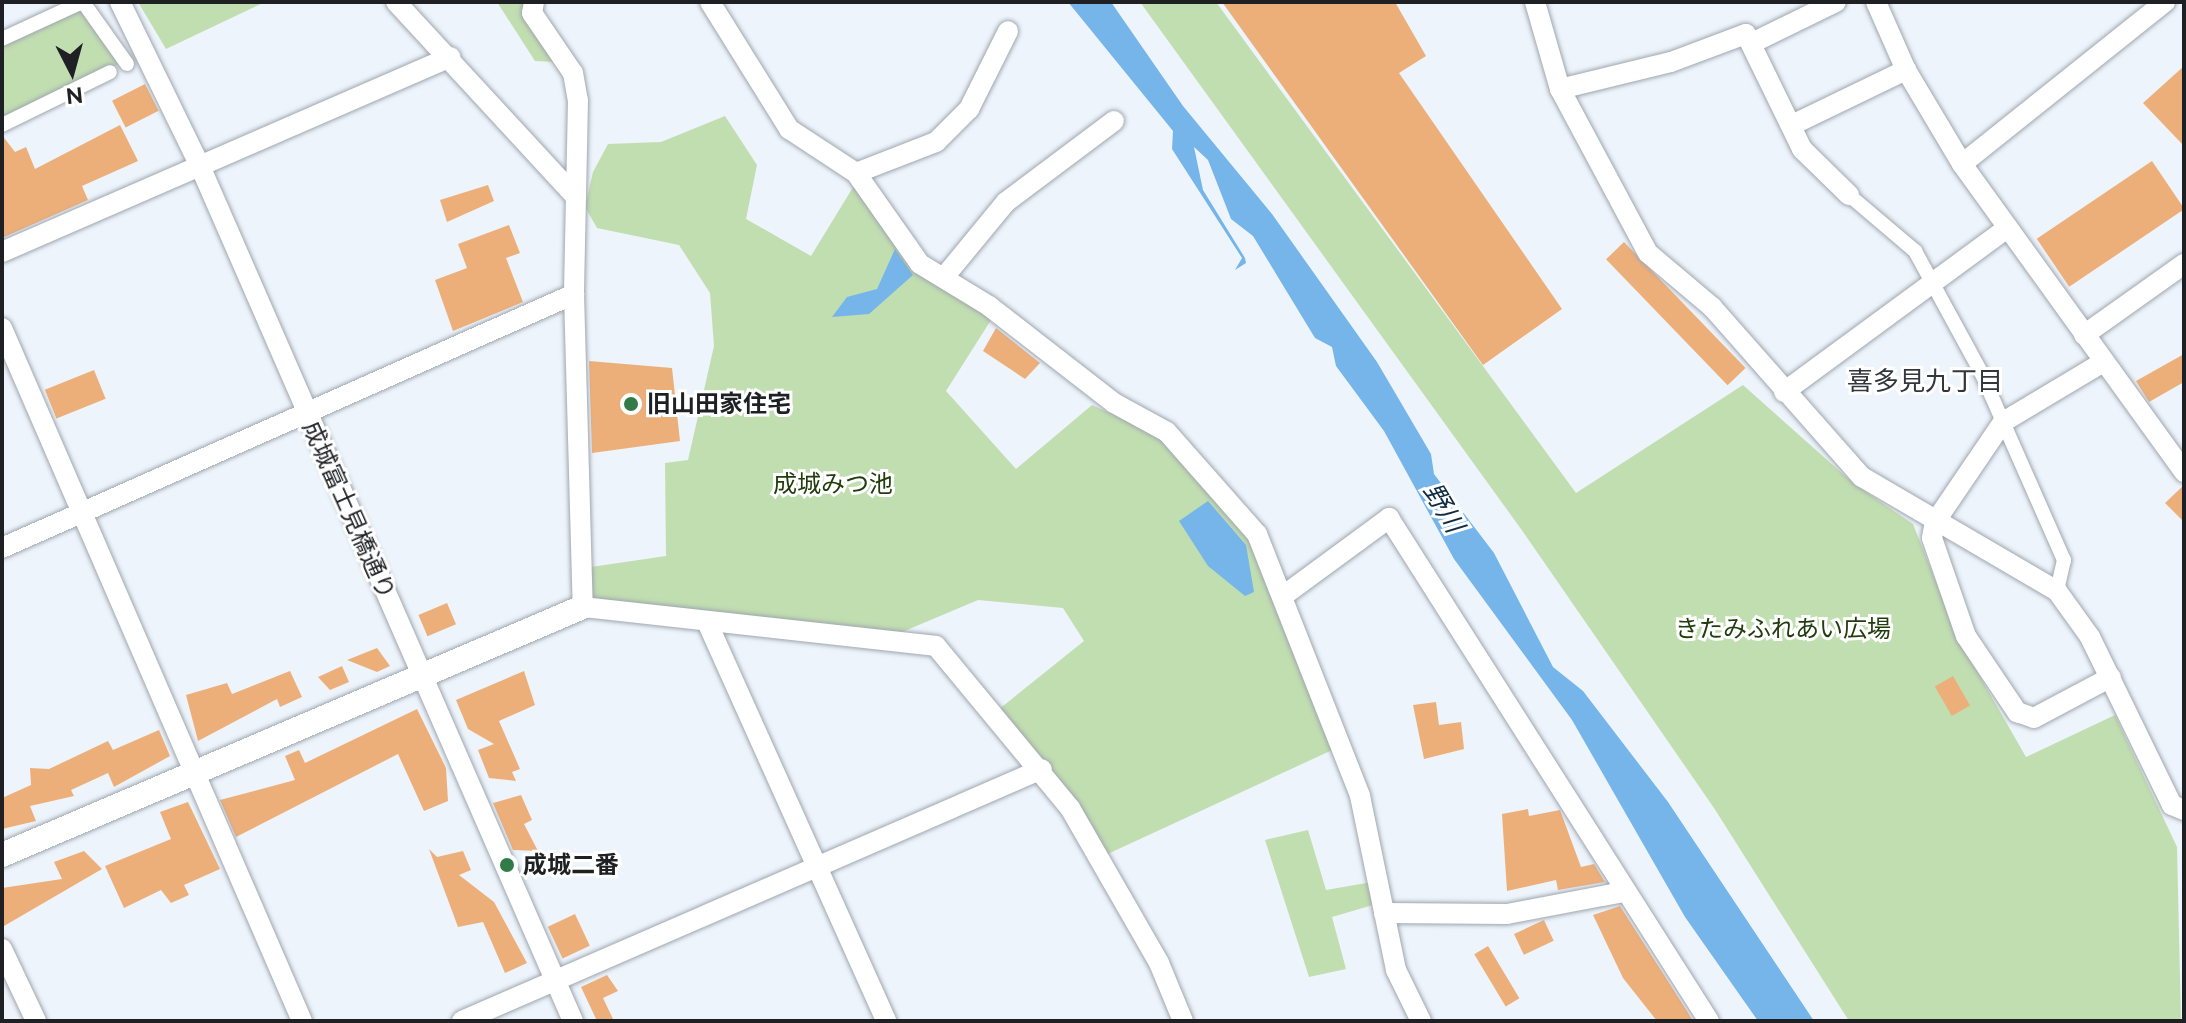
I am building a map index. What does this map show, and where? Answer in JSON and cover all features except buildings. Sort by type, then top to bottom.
[{"type":"street","points":[[2,39],[83,2],[120,67]]},
{"type":"street","name":"成城富士見橋通り","points":[[120,2],[200,166],[573,1021]]},
{"type":"street","points":[[396,2],[450,57],[574,195]]},
{"type":"street","points":[[534,2],[532,13],[573,73],[574,294],[583,607]]},
{"type":"street","points":[[710,2],[789,129],[856,173],[920,264],[945,276],[1075,376],[1167,432],[1257,534],[1360,796],[1396,970],[1421,1021]]},
{"type":"street","points":[[1535,2],[1560,89],[1648,253],[1712,307],[1862,477],[2057,591],[2111,677],[2172,805],[2184,810]]},
{"type":"street","points":[[1754,42],[1836,2]]},
{"type":"street","points":[[1876,2],[1906,70],[1962,164],[2084,335],[2100,364],[2179,459]]},
{"type":"street","points":[[1962,164],[2165,2]]},
{"type":"street","points":[[856,173],[936,142],[969,109],[1008,31]]},
{"type":"street","points":[[1560,89],[1671,62],[1746,34],[1754,42],[1802,149],[1849,195],[1915,251],[1935,284],[2003,422],[2064,560],[2057,591]]},
{"type":"street","points":[[2,125],[120,67],[149,57]]},
{"type":"street","points":[[2,252],[450,57]]},
{"type":"street","points":[[1792,125],[1906,70]]},
{"type":"street","points":[[945,276],[1006,202],[1114,121]]},
{"type":"street","points":[[1784,392],[1910,294],[1935,284],[2006,229]]},
{"type":"street","points":[[2084,335],[2184,264]]},
{"type":"street","points":[[2,548],[308,416],[574,294]]},
{"type":"street","points":[[2,328],[302,1021]]},
{"type":"street","points":[[2100,364],[2003,422],[1935,522],[1932,538],[1966,636],[2017,712],[2034,718],[2111,677]]},
{"type":"street","points":[[1283,596],[1389,518],[1623,892],[1709,1021]]},
{"type":"street","points":[[2,855],[421,673],[583,607],[936,646],[1042,769],[1159,963],[1183,1021]]},
{"type":"street","points":[[707,622],[886,1021]]},
{"type":"street","points":[[462,1021],[1042,769]]},
{"type":"street","points":[[1384,913],[1507,914],[1623,892]]},
{"type":"street","points":[[2,949],[36,1021]]},
{"type":"green space","points":[[138,2],[265,2],[166,49]]},
{"type":"green space","points":[[497,2],[525,2],[554,62],[535,61]]},
{"type":"green space","name":"きたみふれあい広場","points":[[1140,2],[1216,2],[1576,493],[1743,385],[1853,483],[1913,524],[1959,640],[2026,757],[2115,715],[2177,847],[2181,1021],[1849,1021],[1714,808],[1521,529]]},
{"type":"green space","points":[[82,8],[121,63],[2,118],[2,44]]},
{"type":"green space","name":"成城みつ池","points":[[725,116],[757,165],[746,219],[811,256],[855,184],[991,320],[946,391],[1016,469],[1092,405],[1177,443],[1224,485],[1343,745],[1099,858],[993,714],[1084,641],[1063,608],[978,600],[888,638],[593,601],[591,567],[666,556],[665,463],[688,460],[714,346],[710,293],[679,245],[597,228],[585,207],[593,172],[608,144],[661,142]]},
{"type":"green space","points":[[1308,830],[1326,890],[1372,882],[1373,905],[1332,917],[1346,969],[1309,977],[1265,840]]},
{"type":"water","name":"野川","points":[[1068,2],[1111,2],[1183,106],[1272,214],[1377,362],[1431,454],[1434,474],[1494,553],[1553,667],[1583,691],[1668,802],[1814,1021],[1758,1021],[1685,917],[1572,720],[1454,559],[1384,431],[1336,366],[1332,347],[1315,338],[1253,236],[1231,219],[1208,160],[1194,147],[1203,190],[1245,258],[1246,263],[1235,270],[1242,258],[1172,149],[1173,131]]},
{"type":"water","points":[[895,249],[913,275],[869,314],[832,317],[847,297],[877,289]]},
{"type":"water","points":[[1208,501],[1246,545],[1254,592],[1245,596],[1208,566],[1179,521]]},
{"type":"place","name":"旧山田家住宅","points":[[631,404]]},
{"type":"place","name":"成城二番","points":[[507,865]]},
{"type":"district","name":"喜多見九丁目","points":[[1925,382]]}]
